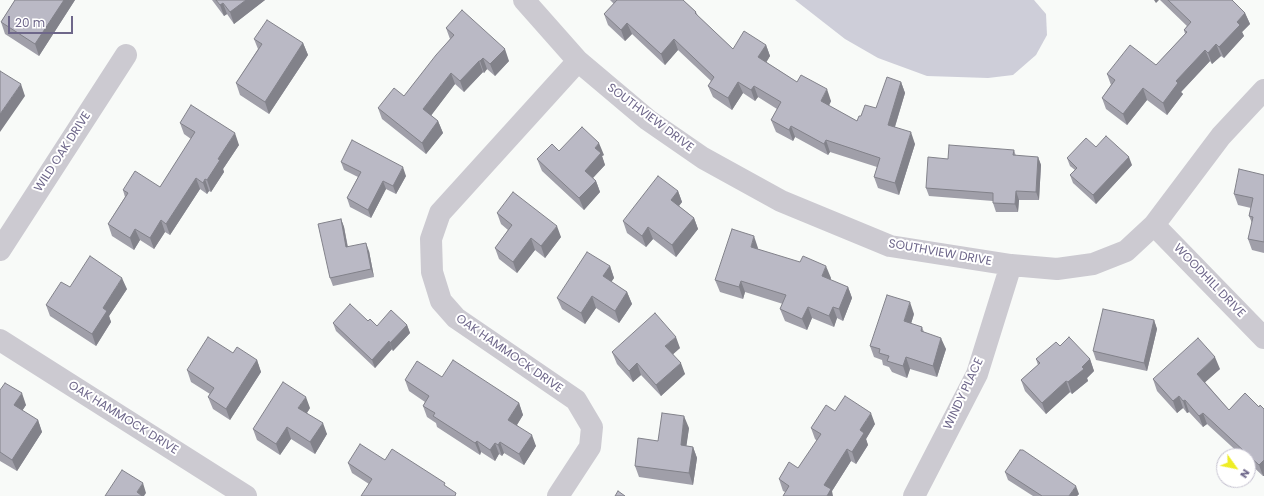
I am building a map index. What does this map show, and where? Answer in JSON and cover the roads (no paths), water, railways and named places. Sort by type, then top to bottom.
[{"type":"street","name":"SOUTHVIEW DRIVE","points":[[524,0],[578,61],[648,120],[703,158],[781,201],[890,246],[1011,265],[1056,269],[1093,264],[1126,251],[1154,225],[1221,136],[1264,90]]},
{"type":"street","name":"WILD OAK DRIVE","points":[[0,250],[126,55]]},
{"type":"street","name":"OAK HAMMOCK DRIVE","points":[[558,496],[590,447],[592,426],[576,400],[456,318],[441,301],[432,272],[431,239],[440,213],[578,61]]},
{"type":"street","name":"WOODHILL DRIVE","points":[[1154,225],[1264,338]]},
{"type":"street","name":"WINDY PLACE","points":[[915,496],[976,374],[1011,265]]},
{"type":"street","name":"OAK HAMMOCK DRIVE","points":[[0,340],[246,496]]}]
